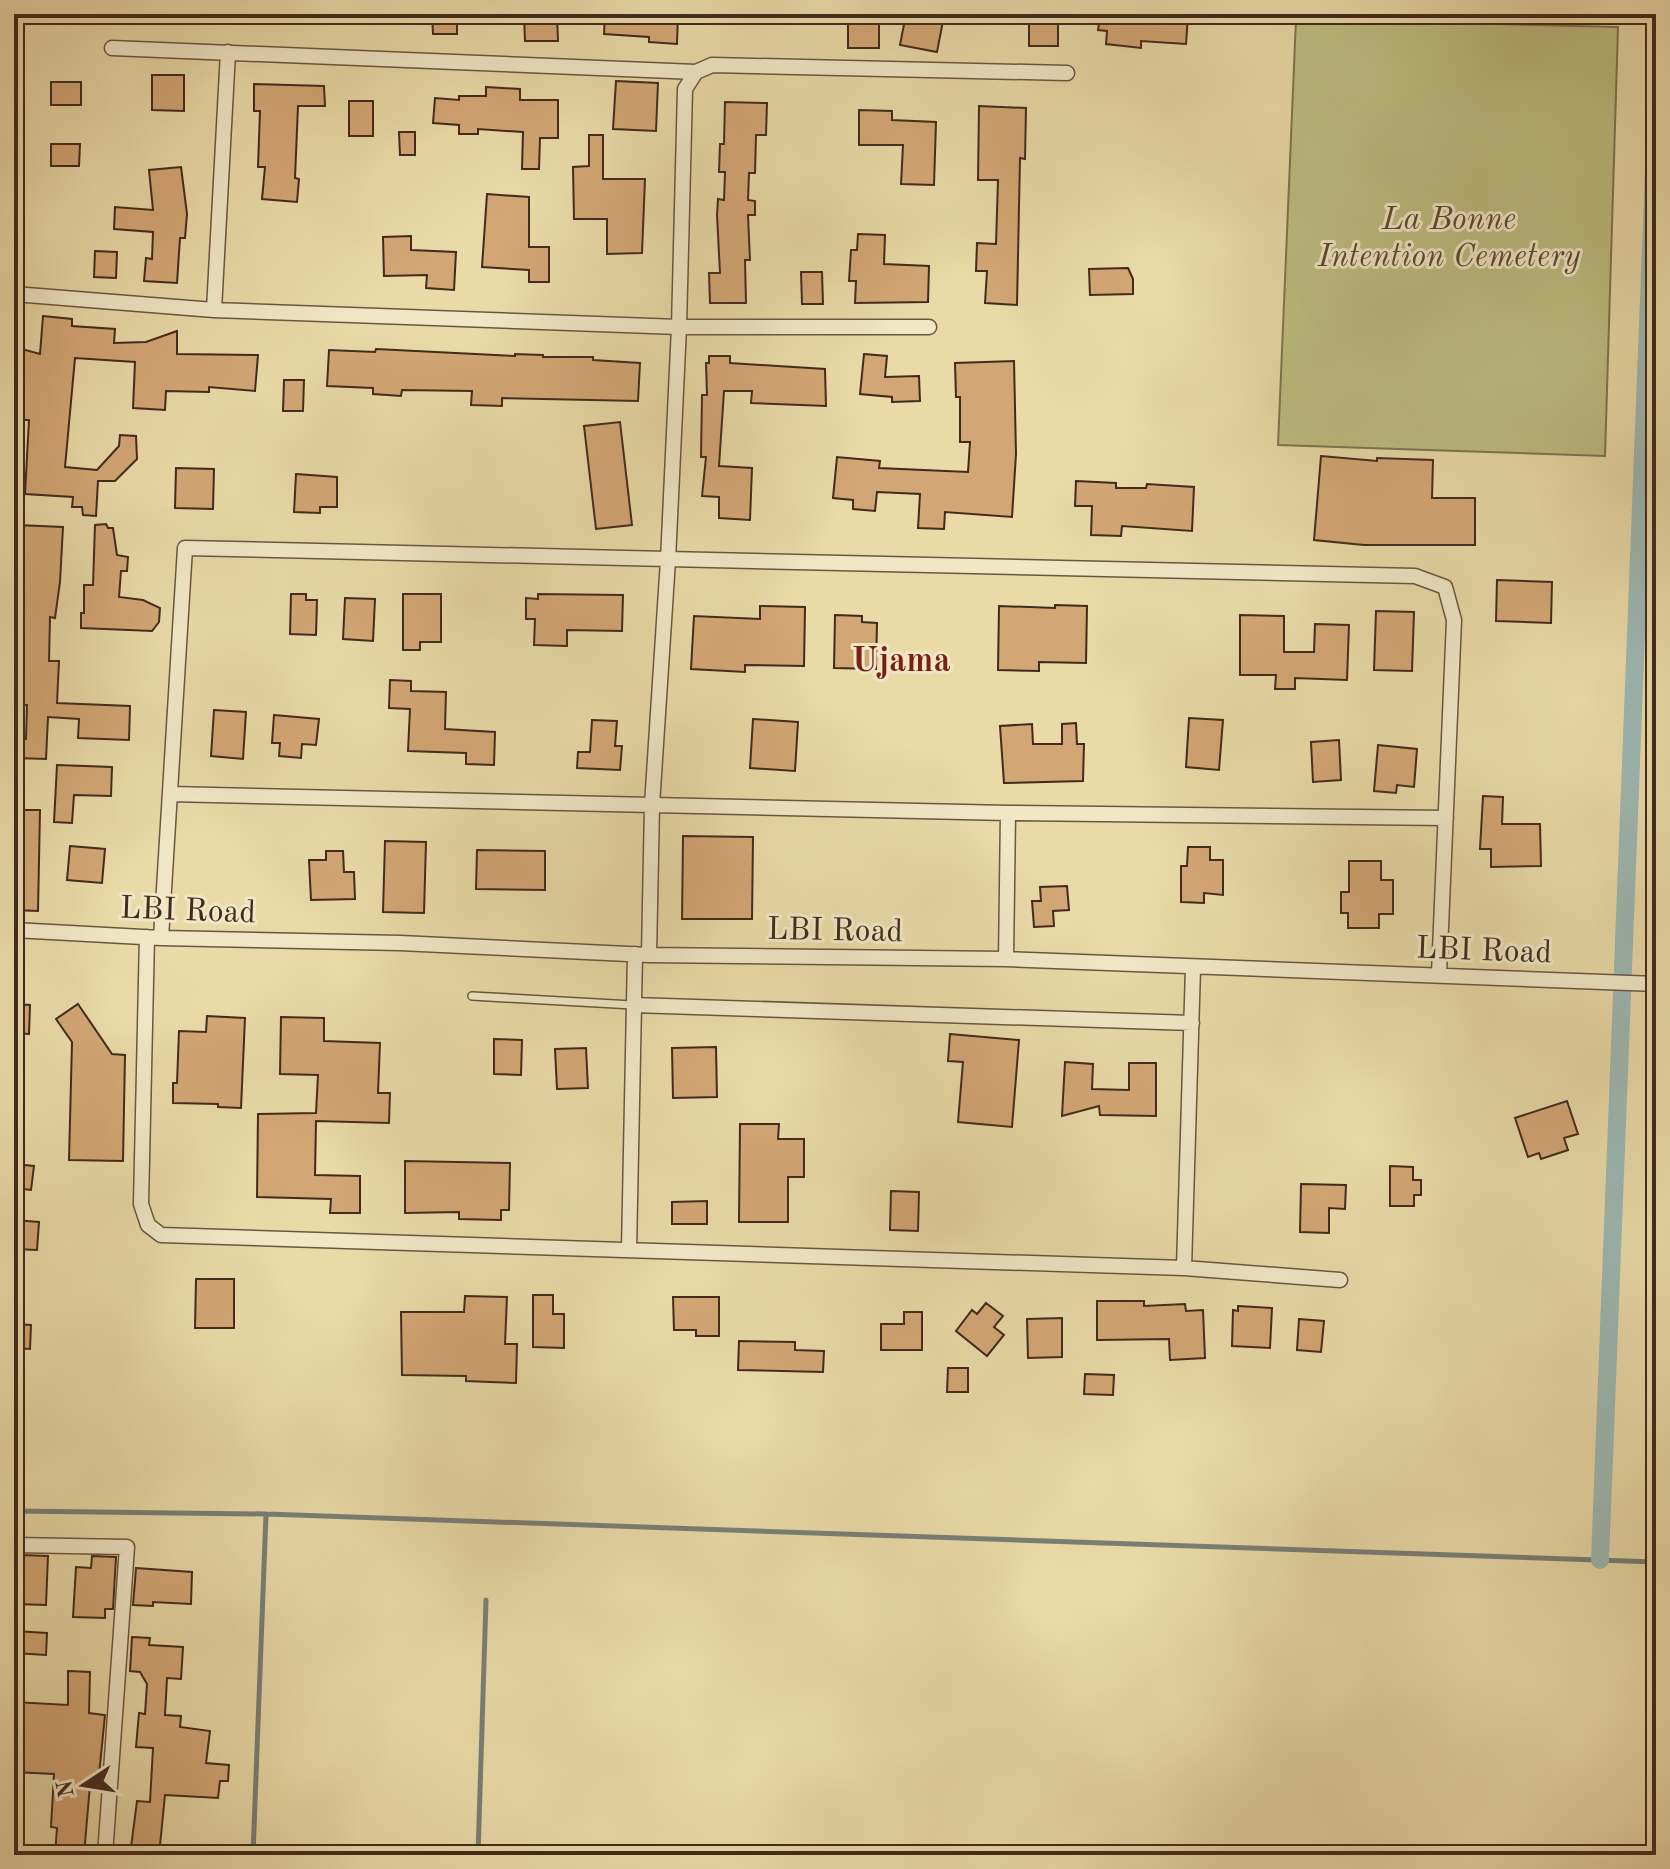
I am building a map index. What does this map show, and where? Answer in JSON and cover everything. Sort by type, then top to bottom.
[{"type":"street","points":[[112,48],[696,72],[712,65],[1067,73]]},
{"type":"street","points":[[214,310],[228,52]]},
{"type":"street","points":[[629,1250],[634,1005],[642,954],[668,560],[679,327],[685,89],[696,72]]},
{"type":"street","points":[[14,294],[214,310],[679,327],[929,327]]},
{"type":"street","points":[[1340,1280],[1184,1268],[161,1235],[148,1225],[141,1204],[154,938],[170,794],[185,548],[1415,576],[1445,587],[1454,620],[1439,974]]},
{"type":"street","points":[[170,794],[1008,813],[1446,818]]},
{"type":"street","points":[[1006,959],[1008,813]]},
{"type":"street","name":"LBI Road","points":[[14,930],[154,938],[400,943],[642,954],[1006,959],[1656,984]]},
{"type":"street","points":[[1184,1268],[1193,968]]},
{"type":"street","points":[[634,1005],[1192,1023]]},
{"type":"street","points":[[14,1545],[127,1547],[105,1855]]},
{"type":"lane","points":[[472,996],[634,1005]]},
{"type":"green space","name":"La Bonne Intention Cemetery","points":[[1296,19],[1618,27],[1605,456],[1278,445]]},
{"type":"building","points":[[432,14],[457,14],[457,34],[433,34]]},
{"type":"building","points":[[524,14],[557,14],[558,41],[525,41]]},
{"type":"building","points":[[605,14],[678,14],[677,44],[649,42],[649,37],[604,34]]},
{"type":"building","points":[[848,14],[879,14],[879,48],[848,48]]},
{"type":"building","points":[[906,14],[943,21],[937,52],[900,45]]},
{"type":"building","points":[[1029,14],[1058,14],[1058,46],[1029,46]]},
{"type":"building","points":[[1157,14],[1188,16],[1186,44],[1141,41],[1141,48],[1106,44],[1107,31],[1098,30],[1100,17],[1157,22]]},
{"type":"building","points":[[152,75],[184,75],[184,111],[152,110]]},
{"type":"building","points":[[616,81],[658,83],[656,131],[613,129]]},
{"type":"building","points":[[51,82],[81,82],[81,105],[51,105]]},
{"type":"building","points":[[254,84],[324,86],[325,106],[298,106],[297,202],[262,199],[265,167],[258,167],[260,111],[254,111]]},
{"type":"building","points":[[486,87],[520,89],[520,100],[558,100],[558,138],[540,138],[539,169],[522,169],[523,132],[478,129],[478,134],[459,134],[459,125],[433,123],[435,98],[459,100],[459,96],[486,96]]},
{"type":"building","points":[[349,101],[373,101],[373,136],[349,136]]},
{"type":"building","points":[[725,102],[767,103],[766,135],[756,135],[755,173],[749,173],[748,200],[755,201],[755,215],[748,215],[750,260],[745,260],[746,303],[710,303],[709,273],[720,273],[717,215],[718,199],[724,200],[725,172],[719,172],[720,144],[724,144]]},
{"type":"building","points":[[979,106],[1026,108],[1025,159],[1020,158],[1017,305],[985,303],[987,271],[976,271],[977,243],[996,244],[998,180],[978,180]]},
{"type":"building","points":[[859,110],[892,111],[892,120],[936,122],[934,185],[901,184],[903,145],[859,145]]},
{"type":"building","points":[[399,132],[415,132],[415,155],[400,155]]},
{"type":"building","points":[[589,135],[603,135],[603,179],[645,179],[642,253],[607,254],[607,219],[574,219],[573,167],[589,166]]},
{"type":"building","points":[[51,144],[80,144],[79,166],[51,166]]},
{"type":"building","points":[[181,167],[187,214],[185,238],[180,238],[177,283],[144,281],[146,258],[152,259],[153,232],[114,229],[115,207],[153,210],[149,170]]},
{"type":"building","points":[[487,194],[529,197],[529,247],[549,247],[549,282],[529,282],[529,270],[482,267]]},
{"type":"building","points":[[858,234],[885,235],[884,264],[929,266],[928,302],[855,303],[856,281],[849,281],[851,250],[857,250]]},
{"type":"building","points":[[411,236],[411,250],[456,252],[454,290],[426,288],[427,275],[384,276],[383,237]]},
{"type":"building","points":[[95,251],[117,252],[116,278],[94,277]]},
{"type":"building","points":[[1128,268],[1133,279],[1133,294],[1090,295],[1089,269]]},
{"type":"building","points":[[801,272],[822,272],[823,304],[802,304]]},
{"type":"building","points":[[43,316],[72,319],[72,326],[115,329],[114,343],[146,342],[177,331],[177,354],[258,355],[255,391],[209,387],[209,392],[166,391],[165,410],[133,408],[135,362],[75,358],[65,467],[97,470],[119,446],[120,435],[136,436],[137,459],[115,481],[98,481],[96,516],[83,515],[82,507],[72,507],[73,497],[25,494],[29,420],[19,420],[22,349],[40,354]]},
{"type":"building","points":[[376,349],[593,357],[593,360],[640,363],[638,401],[502,398],[502,406],[471,405],[472,391],[402,390],[401,396],[373,394],[373,388],[327,386],[329,350],[375,352]]},
{"type":"building","points":[[864,354],[887,356],[885,377],[919,376],[920,401],[892,402],[892,397],[860,394]]},
{"type":"building","points":[[709,356],[730,356],[730,363],[825,369],[826,406],[751,403],[752,391],[724,391],[719,466],[752,468],[750,520],[719,518],[719,497],[702,496],[706,457],[701,457],[702,395],[707,395],[706,363],[709,363]]},
{"type":"building","points":[[1014,361],[1016,454],[1012,517],[945,512],[944,529],[918,528],[920,494],[877,492],[875,511],[853,509],[853,500],[833,498],[837,457],[880,461],[879,468],[968,472],[970,442],[960,442],[960,397],[956,397],[955,363]]},
{"type":"building","points":[[284,380],[304,380],[303,411],[283,411]]},
{"type":"building","points":[[620,422],[632,525],[596,529],[584,426]]},
{"type":"building","points":[[1321,456],[1377,461],[1377,458],[1433,460],[1432,498],[1475,498],[1475,545],[1364,545],[1314,540]]},
{"type":"building","points":[[176,468],[214,469],[213,509],[175,508]]},
{"type":"building","points":[[296,474],[337,477],[337,507],[320,507],[320,513],[294,512]]},
{"type":"building","points":[[1076,481],[1116,483],[1116,488],[1146,488],[1147,484],[1194,487],[1192,531],[1122,526],[1121,536],[1091,535],[1092,506],[1075,506]]},
{"type":"building","points":[[106,524],[108,528],[113,528],[117,555],[128,557],[127,571],[121,571],[119,597],[143,600],[160,608],[159,622],[152,631],[81,628],[84,585],[93,585],[95,525]]},
{"type":"building","points":[[17,525],[63,527],[55,618],[50,617],[49,661],[59,661],[57,703],[130,706],[129,740],[78,738],[79,719],[48,717],[46,759],[15,758],[16,738],[26,739],[27,705],[17,705],[22,627],[14,626]]},
{"type":"building","points":[[1497,580],[1552,582],[1551,623],[1496,621]]},
{"type":"building","points":[[291,594],[306,594],[306,600],[317,600],[316,635],[290,634]]},
{"type":"building","points":[[403,594],[441,594],[441,642],[420,642],[420,650],[403,650]]},
{"type":"building","points":[[538,594],[623,595],[622,631],[567,630],[567,646],[534,645],[535,619],[526,619],[526,598],[538,599]]},
{"type":"building","points":[[345,598],[375,599],[373,641],[343,639]]},
{"type":"building","points":[[1055,605],[1087,606],[1086,663],[1039,662],[1039,671],[998,670],[999,606],[1055,608]]},
{"type":"building","points":[[760,606],[805,607],[804,666],[745,665],[745,672],[691,669],[694,616],[760,619]]},
{"type":"building","points":[[1376,611],[1414,612],[1412,671],[1374,670]]},
{"type":"building","points":[[835,615],[862,616],[862,622],[877,623],[876,669],[834,668]]},
{"type":"building","points":[[1240,615],[1284,616],[1284,652],[1314,652],[1315,624],[1349,625],[1347,680],[1295,678],[1295,689],[1275,689],[1276,675],[1240,675]]},
{"type":"building","points":[[390,680],[411,681],[411,691],[446,692],[445,729],[495,732],[494,765],[466,764],[466,753],[408,751],[410,709],[389,708]]},
{"type":"building","points":[[214,710],[246,712],[243,759],[211,756]]},
{"type":"building","points":[[274,715],[319,719],[316,745],[302,744],[301,758],[279,756],[280,743],[272,743]]},
{"type":"building","points":[[1189,718],[1223,720],[1219,770],[1186,767]]},
{"type":"building","points":[[753,719],[798,722],[795,771],[750,768]]},
{"type":"building","points":[[592,720],[617,721],[615,746],[622,746],[620,770],[577,768],[578,752],[590,752]]},
{"type":"building","points":[[1076,723],[1077,744],[1084,744],[1083,781],[1004,783],[1000,726],[1032,724],[1033,744],[1062,744],[1062,724]]},
{"type":"building","points":[[1339,740],[1341,780],[1313,782],[1311,742]]},
{"type":"building","points":[[1378,745],[1417,749],[1414,787],[1397,785],[1396,793],[1374,791]]},
{"type":"building","points":[[57,765],[112,767],[111,796],[74,795],[72,823],[54,822]]},
{"type":"building","points":[[1483,796],[1503,797],[1502,824],[1540,824],[1541,866],[1491,867],[1491,849],[1480,849]]},
{"type":"building","points":[[19,810],[40,810],[38,911],[14,910],[14,884],[19,884]]},
{"type":"building","points":[[683,836],[753,837],[752,919],[682,919]]},
{"type":"building","points":[[385,841],[426,842],[424,913],[383,912]]},
{"type":"building","points":[[70,846],[105,849],[102,883],[67,880]]},
{"type":"building","points":[[1188,847],[1210,847],[1210,860],[1223,860],[1223,895],[1204,893],[1204,903],[1181,902],[1181,866],[1187,866]]},
{"type":"building","points":[[477,850],[545,851],[545,890],[476,889]]},
{"type":"building","points":[[326,851],[343,851],[344,872],[354,872],[355,899],[311,900],[309,860],[326,860]]},
{"type":"building","points":[[1349,861],[1381,861],[1381,880],[1393,880],[1393,914],[1379,914],[1379,928],[1348,928],[1348,913],[1341,913],[1341,892],[1349,892]]},
{"type":"building","points":[[1067,886],[1069,910],[1053,911],[1054,926],[1034,927],[1032,901],[1041,901],[1040,887]]},
{"type":"building","points":[[14,1004],[30,1005],[29,1034],[14,1033]]},
{"type":"building","points":[[78,1004],[112,1054],[125,1055],[123,1161],[69,1160],[72,1042],[56,1019]]},
{"type":"building","points":[[207,1016],[245,1018],[241,1108],[173,1103],[179,1031],[206,1032]]},
{"type":"building","points":[[281,1017],[324,1018],[324,1041],[380,1043],[378,1093],[390,1093],[389,1123],[316,1121],[315,1175],[360,1176],[360,1213],[330,1213],[331,1199],[257,1197],[258,1114],[316,1113],[318,1075],[280,1074]]},
{"type":"building","points":[[950,1034],[1019,1040],[1012,1127],[958,1122],[963,1062],[948,1061]]},
{"type":"building","points":[[494,1039],[522,1040],[521,1075],[494,1074]]},
{"type":"building","points":[[716,1047],[717,1097],[673,1098],[672,1048]]},
{"type":"building","points":[[586,1048],[588,1088],[557,1089],[555,1049]]},
{"type":"building","points":[[1065,1062],[1093,1064],[1092,1089],[1129,1090],[1129,1063],[1156,1063],[1156,1116],[1100,1115],[1099,1106],[1062,1116]]},
{"type":"building","points":[[1567,1101],[1578,1134],[1564,1138],[1568,1150],[1541,1159],[1539,1153],[1528,1157],[1515,1118]]},
{"type":"building","points":[[740,1124],[779,1124],[778,1139],[804,1139],[804,1177],[788,1177],[788,1222],[739,1222]]},
{"type":"building","points":[[405,1161],[510,1163],[509,1210],[501,1210],[501,1220],[459,1219],[459,1212],[405,1213]]},
{"type":"building","points":[[14,1164],[34,1166],[31,1190],[14,1188]]},
{"type":"building","points":[[1390,1166],[1413,1167],[1413,1180],[1421,1180],[1421,1195],[1414,1195],[1414,1206],[1390,1206]]},
{"type":"building","points":[[1301,1184],[1346,1185],[1345,1209],[1329,1208],[1329,1233],[1300,1232]]},
{"type":"building","points":[[891,1191],[919,1192],[918,1231],[890,1230]]},
{"type":"building","points":[[707,1201],[707,1224],[672,1224],[672,1202]]},
{"type":"building","points":[[14,1220],[39,1222],[37,1250],[14,1249]]},
{"type":"building","points":[[196,1279],[234,1279],[234,1328],[195,1328]]},
{"type":"building","points":[[533,1295],[553,1295],[553,1314],[564,1314],[564,1348],[533,1347]]},
{"type":"building","points":[[465,1296],[507,1297],[505,1344],[517,1344],[516,1383],[466,1381],[466,1376],[402,1375],[401,1312],[464,1312]]},
{"type":"building","points":[[673,1297],[719,1297],[719,1336],[696,1336],[696,1330],[674,1330]]},
{"type":"building","points":[[1097,1301],[1144,1301],[1144,1306],[1185,1304],[1186,1311],[1203,1310],[1205,1358],[1170,1360],[1169,1339],[1097,1340]]},
{"type":"building","points":[[986,1303],[1003,1316],[994,1327],[1004,1335],[987,1356],[956,1331],[972,1310],[977,1314]]},
{"type":"building","points":[[1238,1306],[1272,1308],[1270,1348],[1232,1346],[1233,1310],[1238,1311]]},
{"type":"building","points":[[904,1312],[922,1312],[922,1350],[881,1350],[881,1324],[904,1324]]},
{"type":"building","points":[[1062,1318],[1062,1357],[1028,1358],[1027,1319]]},
{"type":"building","points":[[1299,1319],[1324,1321],[1321,1352],[1297,1350]]},
{"type":"building","points":[[14,1324],[31,1325],[30,1349],[14,1348]]},
{"type":"building","points":[[739,1341],[795,1342],[795,1350],[824,1351],[823,1372],[738,1370]]},
{"type":"building","points":[[948,1368],[968,1368],[968,1392],[947,1392]]},
{"type":"building","points":[[1085,1374],[1114,1375],[1113,1395],[1084,1394]]},
{"type":"building","points":[[22,1555],[48,1556],[46,1605],[14,1604],[14,1569],[22,1569]]},
{"type":"building","points":[[92,1556],[116,1557],[113,1609],[105,1609],[105,1618],[73,1617],[76,1567],[91,1568]]},
{"type":"building","points":[[136,1568],[192,1572],[191,1604],[153,1602],[153,1606],[133,1605]]},
{"type":"building","points":[[14,1631],[47,1633],[46,1655],[14,1653]]},
{"type":"building","points":[[132,1637],[150,1638],[149,1645],[183,1647],[181,1679],[167,1678],[165,1715],[181,1716],[180,1727],[210,1731],[206,1763],[229,1765],[228,1781],[220,1781],[218,1798],[165,1795],[159,1855],[130,1855],[137,1801],[150,1802],[153,1748],[136,1747],[139,1713],[145,1714],[147,1684],[140,1672],[130,1671]]},
{"type":"building","points":[[68,1671],[90,1672],[89,1713],[105,1715],[98,1785],[90,1785],[84,1855],[55,1855],[57,1828],[51,1827],[54,1774],[14,1772],[14,1702],[68,1705]]},
{"type":"waterway","points":[[1600,1560],[1656,120]]},
{"type":"waterway","points":[[14,1511],[266,1514],[1656,1562]]},
{"type":"waterway","points":[[253,1855],[266,1514]]},
{"type":"waterway","points":[[478,1855],[486,1600]]},
{"type":"district","name":"Ujama","points":[[901,659]]}]
